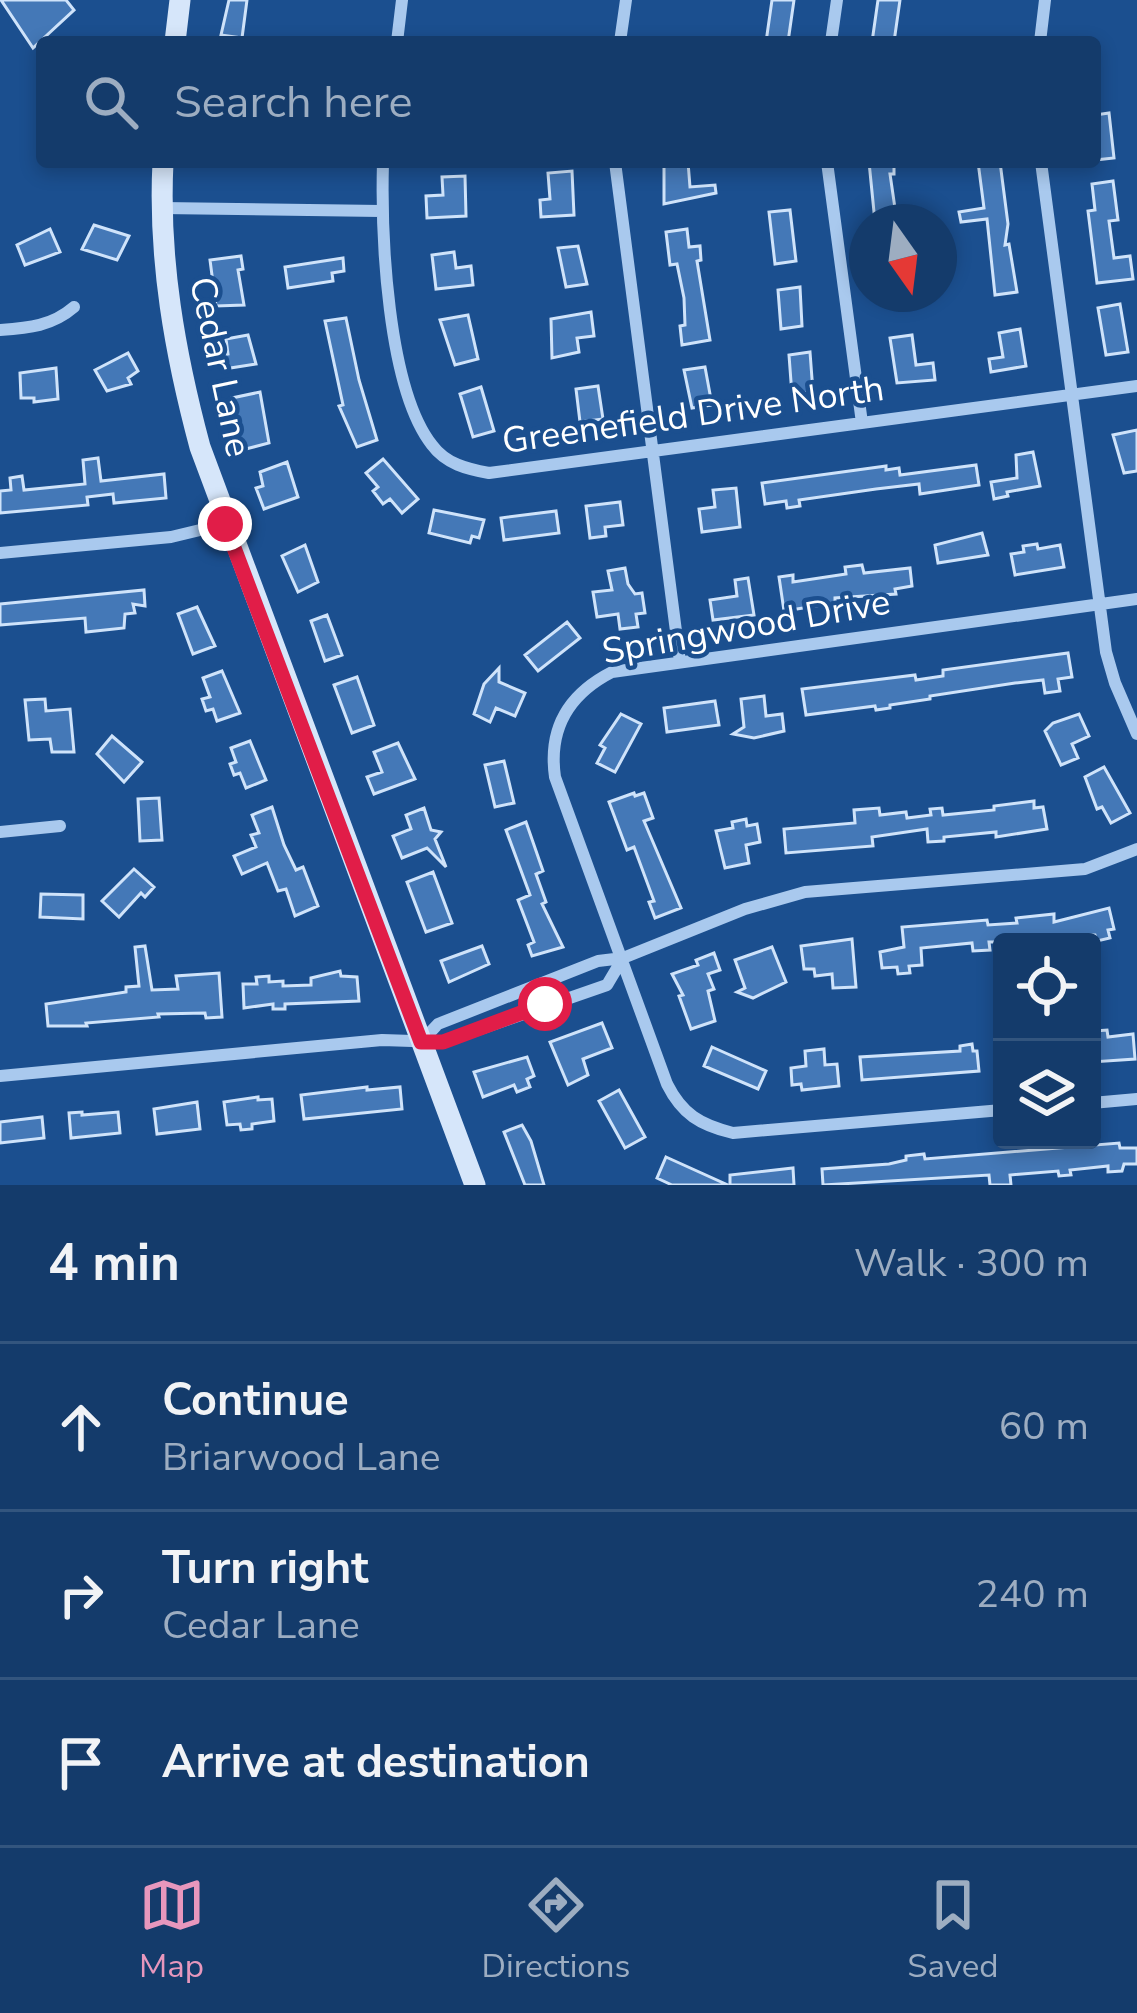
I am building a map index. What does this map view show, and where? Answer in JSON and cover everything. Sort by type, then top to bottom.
[{"type":"main road","points":[[176,36],[180,0]]},
{"type":"main road","name":"Cedar Lane","points":[[163,168],[165,270],[184,388],[225,524],[475,1185]]},
{"type":"street","points":[[398,36],[402,0]]},
{"type":"street","points":[[621,36],[626,0]]},
{"type":"street","points":[[832,36],[837,0]]},
{"type":"street","points":[[1041,36],[1045,0]]},
{"type":"street","name":"Greenefield Drive North","points":[[382,168],[384,258],[401,368],[429,442],[469,470],[489,473],[1137,386]]},
{"type":"street","points":[[616,168],[680,662]]},
{"type":"street","points":[[828,168],[862,423]]},
{"type":"street","points":[[1042,168],[1099,604],[1114,683],[1137,734]]},
{"type":"street","points":[[162,208],[382,211]]},
{"type":"street","points":[[0,331],[38,327],[74,307]]},
{"type":"street","points":[[0,553],[171,537],[225,524]]},
{"type":"street","name":"Springwood Drive","points":[[993,1111],[733,1133],[696,1121],[674,1097],[555,777],[554,741],[567,707],[593,682],[612,672],[1137,598]]},
{"type":"street","points":[[0,832],[61,826]]},
{"type":"street","points":[[421,1042],[438,1024],[760,904],[805,892],[1085,869],[1137,849]]},
{"type":"street","points":[[0,1076],[382,1040],[443,1042],[607,985],[623,958]]},
{"type":"street","points":[[1101,1101],[1137,1099]]},
{"type":"building","points":[[1,0],[66,0],[74,10],[46,36],[36,36],[33,48]]},
{"type":"building","points":[[229,0],[247,0],[242,36],[221,35]]},
{"type":"building","points":[[772,0],[794,0],[789,36],[767,36]]},
{"type":"building","points":[[878,0],[900,0],[895,36],[873,36]]},
{"type":"building","points":[[1109,113],[1114,158],[1101,159],[1101,114]]},
{"type":"building","points":[[664,168],[688,168],[690,187],[715,185],[716,193],[664,204]]},
{"type":"building","points":[[870,168],[894,168],[890,174],[894,204],[873,204]]},
{"type":"building","points":[[979,168],[1001,168],[1008,224],[1005,245],[1009,244],[1017,292],[995,295],[987,219],[961,222],[959,212],[984,208]]},
{"type":"building","points":[[572,171],[574,215],[541,217],[540,200],[550,199],[548,173]]},
{"type":"building","points":[[465,176],[466,216],[427,218],[426,196],[443,195],[442,177]]},
{"type":"building","points":[[1113,181],[1118,220],[1109,221],[1114,258],[1130,256],[1133,279],[1097,283],[1088,211],[1095,210],[1092,184]]},
{"type":"building","points":[[790,210],[796,261],[775,264],[769,212]]},
{"type":"building","points":[[94,225],[129,236],[117,260],[82,249]]},
{"type":"building","points":[[50,229],[60,252],[25,265],[17,245]]},
{"type":"building","points":[[687,229],[689,247],[700,246],[701,260],[697,261],[710,340],[682,345],[684,298],[677,264],[670,265],[666,232]]},
{"type":"building","points":[[578,246],[587,284],[566,287],[558,248]]},
{"type":"building","points":[[454,252],[456,268],[471,266],[473,285],[436,289],[432,255]]},
{"type":"building","points":[[241,256],[243,269],[238,270],[244,305],[216,306],[210,260]]},
{"type":"building","points":[[343,258],[344,271],[332,273],[333,281],[288,288],[285,267]]},
{"type":"building","points":[[800,287],[802,326],[781,329],[778,290]]},
{"type":"building","points":[[1120,304],[1128,352],[1106,355],[1098,308]]},
{"type":"building","points":[[591,312],[594,336],[577,338],[579,352],[552,358],[551,319]]},
{"type":"building","points":[[468,315],[478,359],[455,365],[440,320]]},
{"type":"building","points":[[346,318],[377,440],[357,447],[339,406],[343,405],[325,321]]},
{"type":"building","points":[[1020,329],[1026,366],[991,372],[989,359],[1003,357],[999,333]]},
{"type":"building","points":[[248,335],[256,364],[224,369],[221,355],[228,354],[226,339]]},
{"type":"building","points":[[912,335],[916,365],[933,363],[935,380],[897,383],[890,338]]},
{"type":"building","points":[[810,352],[813,392],[792,395],[789,355]]},
{"type":"building","points":[[128,353],[138,371],[128,378],[131,384],[107,391],[95,370]]},
{"type":"building","points":[[705,367],[712,405],[692,408],[684,370]]},
{"type":"building","points":[[56,368],[58,399],[34,402],[34,398],[21,398],[20,373]]},
{"type":"building","points":[[598,386],[603,419],[580,422],[576,389]]},
{"type":"building","points":[[481,387],[494,431],[473,437],[460,394]]},
{"type":"building","points":[[260,392],[269,443],[242,450],[231,417],[237,417],[232,398]]},
{"type":"building","points":[[1137,430],[1137,471],[1124,473],[1113,435]]},
{"type":"building","points":[[1033,452],[1040,486],[994,499],[991,482],[1017,478],[1016,455]]},
{"type":"building","points":[[98,458],[101,481],[164,474],[166,498],[114,503],[113,494],[87,497],[88,505],[0,513],[0,491],[11,490],[10,478],[22,476],[24,490],[85,484],[83,460]]},
{"type":"building","points":[[383,459],[418,499],[402,513],[390,499],[383,504],[373,491],[378,487],[366,473]]},
{"type":"building","points":[[287,462],[298,497],[264,509],[256,488],[263,486],[260,472]]},
{"type":"building","points":[[976,465],[979,485],[920,494],[919,484],[876,489],[799,500],[800,506],[787,508],[786,501],[765,504],[762,483],[886,466],[886,470],[899,468],[900,475]]},
{"type":"building","points":[[736,488],[740,527],[702,532],[699,509],[715,507],[713,490]]},
{"type":"building","points":[[620,502],[623,525],[605,527],[606,536],[590,538],[586,506]]},
{"type":"building","points":[[434,510],[484,520],[479,538],[472,536],[470,543],[429,533]]},
{"type":"building","points":[[556,511],[559,533],[504,540],[501,518]]},
{"type":"building","points":[[982,533],[988,555],[938,563],[935,545]]},
{"type":"building","points":[[1037,544],[1038,549],[1060,545],[1064,567],[1015,575],[1011,554]]},
{"type":"building","points":[[305,545],[318,582],[298,592],[282,556]]},
{"type":"building","points":[[862,565],[864,573],[910,568],[912,586],[895,589],[896,594],[835,598],[835,603],[784,611],[779,577],[793,575],[793,582],[846,574],[845,567]]},
{"type":"building","points":[[625,568],[628,584],[635,594],[642,593],[645,613],[636,614],[638,627],[620,629],[618,614],[597,617],[593,592],[612,590],[608,571]]},
{"type":"building","points":[[748,578],[754,615],[713,620],[710,600],[737,596],[735,580]]},
{"type":"building","points":[[144,590],[145,606],[133,604],[135,613],[125,614],[124,628],[86,632],[85,618],[0,625],[0,604]]},
{"type":"building","points":[[197,607],[215,646],[193,654],[178,614]]},
{"type":"building","points":[[327,615],[342,655],[325,661],[311,621]]},
{"type":"building","points":[[567,622],[580,638],[538,671],[525,655]]},
{"type":"building","points":[[1068,653],[1072,677],[1058,679],[1060,691],[1045,693],[1043,680],[930,696],[890,708],[806,715],[802,689],[915,675],[916,680],[943,676],[943,670]]},
{"type":"building","points":[[499,668],[499,682],[525,693],[515,716],[496,708],[490,722],[474,714],[484,684]]},
{"type":"building","points":[[222,671],[240,713],[217,721],[202,699],[210,697],[203,678]]},
{"type":"building","points":[[357,677],[374,725],[352,733],[334,685]]},
{"type":"building","points":[[764,696],[766,716],[782,714],[784,731],[754,738],[733,734],[744,727],[741,699]]},
{"type":"building","points":[[45,699],[46,711],[70,709],[74,752],[52,752],[50,739],[29,740],[25,700]]},
{"type":"building","points":[[715,701],[719,725],[667,732],[664,708]]},
{"type":"building","points":[[621,714],[641,724],[615,772],[597,763],[605,748],[600,745]]},
{"type":"building","points":[[1079,714],[1089,736],[1072,744],[1078,758],[1061,765],[1045,731]]},
{"type":"building","points":[[112,736],[142,762],[124,782],[97,754]]},
{"type":"building","points":[[250,741],[266,780],[246,788],[240,773],[234,775],[231,748]]},
{"type":"building","points":[[398,743],[415,779],[374,794],[367,777],[382,772],[374,752]]},
{"type":"building","points":[[504,761],[514,803],[495,807],[485,765]]},
{"type":"building","points":[[1104,767],[1130,813],[1111,823],[1102,807],[1097,809],[1085,777]]},
{"type":"building","points":[[644,793],[653,818],[644,821],[681,908],[655,918],[649,902],[654,901],[634,847],[627,850],[609,802]]},
{"type":"building","points":[[159,798],[162,840],[140,841],[138,799]]},
{"type":"building","points":[[1034,801],[1034,808],[1043,807],[1047,829],[928,842],[927,829],[872,837],[873,846],[786,853],[784,829],[855,823],[854,810],[879,808],[880,815],[906,812],[907,818],[931,815],[930,809],[942,808],[943,815]]},
{"type":"building","points":[[272,807],[284,845],[296,870],[303,867],[318,906],[295,916],[286,889],[278,891],[267,863],[242,874],[234,856],[256,847],[251,835],[259,833],[252,815]]},
{"type":"building","points":[[424,808],[431,830],[441,832],[435,839],[446,867],[427,848],[402,858],[393,836],[411,829],[406,815]]},
{"type":"building","points":[[746,819],[747,826],[757,824],[760,842],[746,845],[749,863],[725,868],[716,831]]},
{"type":"building","points":[[526,822],[543,871],[536,874],[546,902],[542,904],[563,947],[532,956],[528,945],[534,942],[518,900],[530,895],[506,830]]},
{"type":"building","points":[[134,869],[154,887],[145,897],[141,893],[119,917],[102,901]]},
{"type":"building","points":[[433,872],[452,923],[426,932],[407,882]]},
{"type":"building","points":[[41,894],[83,895],[83,919],[40,917]]},
{"type":"building","points":[[1109,908],[1114,929],[1108,930],[1110,938],[1101,940],[1101,933],[993,933],[990,950],[973,951],[972,943],[921,948],[922,965],[909,966],[910,973],[898,974],[897,967],[882,968],[880,952],[904,947],[902,927],[987,920],[988,925],[1017,923],[1016,918],[1054,914],[1054,922]]},
{"type":"building","points":[[852,939],[856,987],[833,988],[832,974],[815,976],[814,969],[804,969],[801,946]]},
{"type":"building","points":[[145,946],[152,990],[178,989],[176,976],[219,973],[222,1017],[158,1014],[87,1026],[48,1026],[46,1004],[139,986],[135,947]]},
{"type":"building","points":[[482,946],[489,964],[449,982],[441,961]]},
{"type":"building","points":[[772,947],[786,982],[753,998],[737,992],[745,988],[735,960]]},
{"type":"building","points":[[714,953],[720,970],[708,974],[714,989],[708,991],[715,1021],[691,1029],[672,974]]},
{"type":"building","points":[[340,971],[341,976],[357,977],[359,1001],[244,1008],[243,984],[257,984],[256,977],[269,976],[269,982],[283,981],[283,986],[311,985],[311,978]]},
{"type":"building","points":[[602,1023],[612,1048],[583,1059],[588,1075],[568,1085],[550,1042]]},
{"type":"building","points":[[1101,1030],[1107,1030],[1108,1037],[1133,1034],[1135,1059],[1101,1061]]},
{"type":"building","points":[[972,1044],[979,1071],[862,1080],[860,1057],[960,1051],[960,1046]]},
{"type":"building","points":[[712,1047],[766,1071],[758,1089],[704,1066]]},
{"type":"building","points":[[824,1049],[825,1065],[837,1064],[839,1086],[802,1090],[801,1084],[792,1085],[791,1068],[806,1066],[805,1051]]},
{"type":"building","points":[[527,1057],[534,1076],[527,1079],[530,1087],[517,1092],[514,1085],[483,1097],[474,1072]]},
{"type":"building","points":[[400,1087],[402,1109],[304,1119],[301,1095]]},
{"type":"building","points":[[619,1090],[645,1137],[625,1148],[599,1101]]},
{"type":"building","points":[[272,1099],[274,1121],[241,1130],[240,1124],[227,1125],[224,1102]]},
{"type":"building","points":[[197,1102],[200,1129],[157,1134],[154,1109]]},
{"type":"building","points":[[118,1112],[120,1133],[71,1138],[69,1113]]},
{"type":"building","points":[[42,1117],[44,1138],[0,1143],[0,1122]]},
{"type":"building","points":[[522,1125],[544,1185],[525,1185],[504,1132]]},
{"type":"building","points":[[1101,1144],[1137,1148],[1137,1164],[1124,1164],[1122,1171],[1108,1172],[1108,1166],[1070,1170],[1071,1175],[1059,1176],[1058,1171],[1010,1175],[1011,1185],[990,1185],[989,1175],[823,1185],[822,1169],[889,1164],[906,1160],[906,1156],[924,1154],[925,1159],[1101,1149]]},
{"type":"building","points":[[666,1157],[728,1185],[672,1185],[657,1178]]},
{"type":"building","points":[[793,1168],[794,1185],[730,1185],[730,1175]]},
{"type":"route","points":[[225,524],[421,1042],[443,1042],[545,1004]]}]
